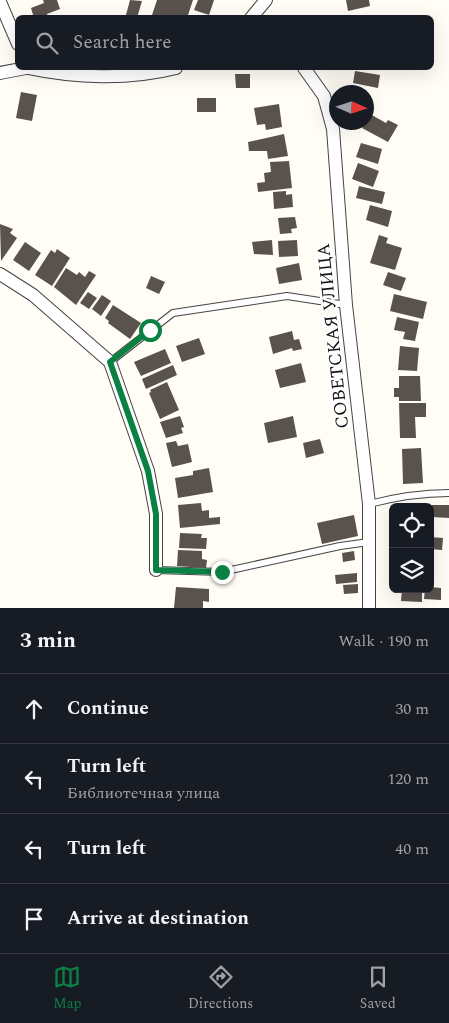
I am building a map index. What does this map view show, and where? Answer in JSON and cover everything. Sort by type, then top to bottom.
[{"type":"street","points":[[0,2],[15,37]]},
{"type":"street","points":[[0,73],[16,70]]},
{"type":"street","points":[[38,70],[60,74],[102,75],[155,70]]},
{"type":"street","name":"СОВЕТСКАЯ УЛИЦА","points":[[305,70],[324,96],[333,128],[346,306],[369,504],[369,608]]},
{"type":"street","points":[[0,274],[33,295],[110,362],[148,471],[156,514],[156,570]]},
{"type":"lane","points":[[110,362],[173,313],[287,296],[346,306]]},
{"type":"lane","points":[[369,504],[430,493],[449,494]]},
{"type":"lane","points":[[156,570],[222,572],[340,546],[369,542]]},
{"type":"building","points":[[43,0],[57,0],[60,9],[47,15],[33,15],[31,8],[44,3]]},
{"type":"building","points":[[130,0],[142,1],[138,15],[126,15]]},
{"type":"building","points":[[157,0],[193,0],[188,15],[152,15]]},
{"type":"building","points":[[198,0],[214,0],[209,15],[194,10]]},
{"type":"building","points":[[346,0],[369,0],[370,6],[348,11]]},
{"type":"building","points":[[355,71],[380,75],[378,88],[374,87],[374,85],[353,83]]},
{"type":"building","points":[[235,74],[250,74],[250,88],[236,88]]},
{"type":"building","points":[[21,92],[37,95],[32,121],[16,118]]},
{"type":"building","points":[[197,98],[216,98],[216,112],[197,112]]},
{"type":"building","points":[[279,104],[282,127],[266,130],[265,124],[257,125],[254,108]]},
{"type":"building","points":[[374,116],[386,123],[388,120],[398,125],[388,142],[366,130],[374,130]]},
{"type":"building","points":[[284,134],[288,156],[268,159],[267,151],[249,151],[248,142]]},
{"type":"building","points":[[361,143],[382,149],[378,164],[356,157]]},
{"type":"building","points":[[289,161],[292,188],[258,192],[257,183],[265,182],[264,173],[271,172],[270,162]]},
{"type":"building","points":[[358,163],[379,171],[373,187],[352,179]]},
{"type":"building","points":[[359,186],[385,192],[382,204],[356,198]]},
{"type":"building","points":[[286,191],[286,195],[292,194],[293,207],[274,209],[273,192]]},
{"type":"building","points":[[370,205],[392,211],[388,227],[366,220]]},
{"type":"building","points":[[295,217],[297,228],[291,229],[292,233],[280,234],[278,218]]},
{"type":"building","points":[[0,224],[13,229],[10,233],[17,238],[1,261]]},
{"type":"building","points":[[379,235],[388,238],[386,243],[402,248],[395,270],[370,263]]},
{"type":"building","points":[[272,240],[273,255],[254,254],[252,242]]},
{"type":"building","points":[[297,240],[298,256],[279,257],[278,241]]},
{"type":"building","points":[[25,242],[41,253],[29,271],[13,260]]},
{"type":"building","points":[[57,249],[70,258],[52,286],[35,275],[51,250],[55,253]]},
{"type":"building","points":[[299,263],[302,280],[279,284],[276,268]]},
{"type":"building","points":[[66,268],[77,275],[79,272],[85,277],[89,271],[96,275],[76,305],[54,287]]},
{"type":"building","points":[[388,272],[406,278],[401,291],[383,285]]},
{"type":"building","points":[[151,276],[165,282],[159,294],[146,288]]},
{"type":"building","points":[[88,292],[97,298],[89,309],[80,303]]},
{"type":"building","points":[[394,294],[427,302],[423,319],[390,311]]},
{"type":"building","points":[[102,295],[111,301],[101,316],[92,309]]},
{"type":"building","points":[[113,305],[141,323],[130,339],[108,323],[109,321],[105,318]]},
{"type":"building","points":[[397,317],[419,322],[415,341],[403,339],[405,332],[394,330]]},
{"type":"building","points":[[292,331],[294,340],[299,339],[302,349],[293,351],[292,348],[273,354],[269,337]]},
{"type":"building","points":[[199,338],[205,354],[182,362],[176,346]]},
{"type":"building","points":[[400,346],[419,348],[417,371],[398,370]]},
{"type":"building","points":[[165,349],[171,363],[141,376],[134,362]]},
{"type":"building","points":[[301,363],[306,382],[280,388],[275,370]]},
{"type":"building","points":[[173,365],[177,375],[146,389],[142,379]]},
{"type":"building","points":[[399,376],[420,376],[421,401],[399,401],[399,397],[394,397],[394,388],[399,388]]},
{"type":"building","points":[[167,382],[179,410],[160,419],[149,393],[151,392],[150,390]]},
{"type":"building","points":[[399,403],[426,403],[426,417],[415,417],[416,438],[400,438]]},
{"type":"building","points":[[180,416],[184,427],[181,428],[183,433],[166,438],[160,422]]},
{"type":"building","points":[[293,416],[297,437],[268,443],[264,423]]},
{"type":"building","points":[[320,439],[324,453],[306,458],[303,443]]},
{"type":"building","points":[[176,441],[178,446],[188,444],[192,462],[172,467],[166,443]]},
{"type":"building","points":[[421,448],[423,483],[403,484],[402,449]]},
{"type":"building","points":[[209,468],[213,492],[178,498],[175,478],[193,475],[193,471]]},
{"type":"building","points":[[201,503],[202,511],[209,510],[209,518],[220,517],[220,524],[180,528],[178,505]]},
{"type":"building","points":[[434,505],[449,505],[449,518],[434,517]]},
{"type":"building","points":[[354,515],[358,536],[322,544],[317,523]]},
{"type":"building","points":[[180,533],[202,534],[201,538],[207,538],[206,549],[179,548]]},
{"type":"building","points":[[434,537],[443,538],[442,550],[434,549]]},
{"type":"building","points":[[178,550],[202,551],[202,559],[207,560],[206,568],[177,566]]},
{"type":"building","points":[[354,551],[355,560],[343,562],[342,553]]},
{"type":"building","points":[[357,573],[357,582],[336,584],[335,575]]},
{"type":"building","points":[[358,584],[358,593],[344,594],[343,585]]},
{"type":"building","points":[[176,587],[209,589],[209,602],[203,601],[203,608],[174,608]]},
{"type":"building","points":[[434,587],[441,588],[441,600],[424,599],[425,593],[434,593]]},
{"type":"building","points":[[402,593],[422,593],[422,602],[401,601]]},
{"type":"route","points":[[150,330],[130,348],[110,362],[148,471],[156,514],[156,570],[222,572]]}]
